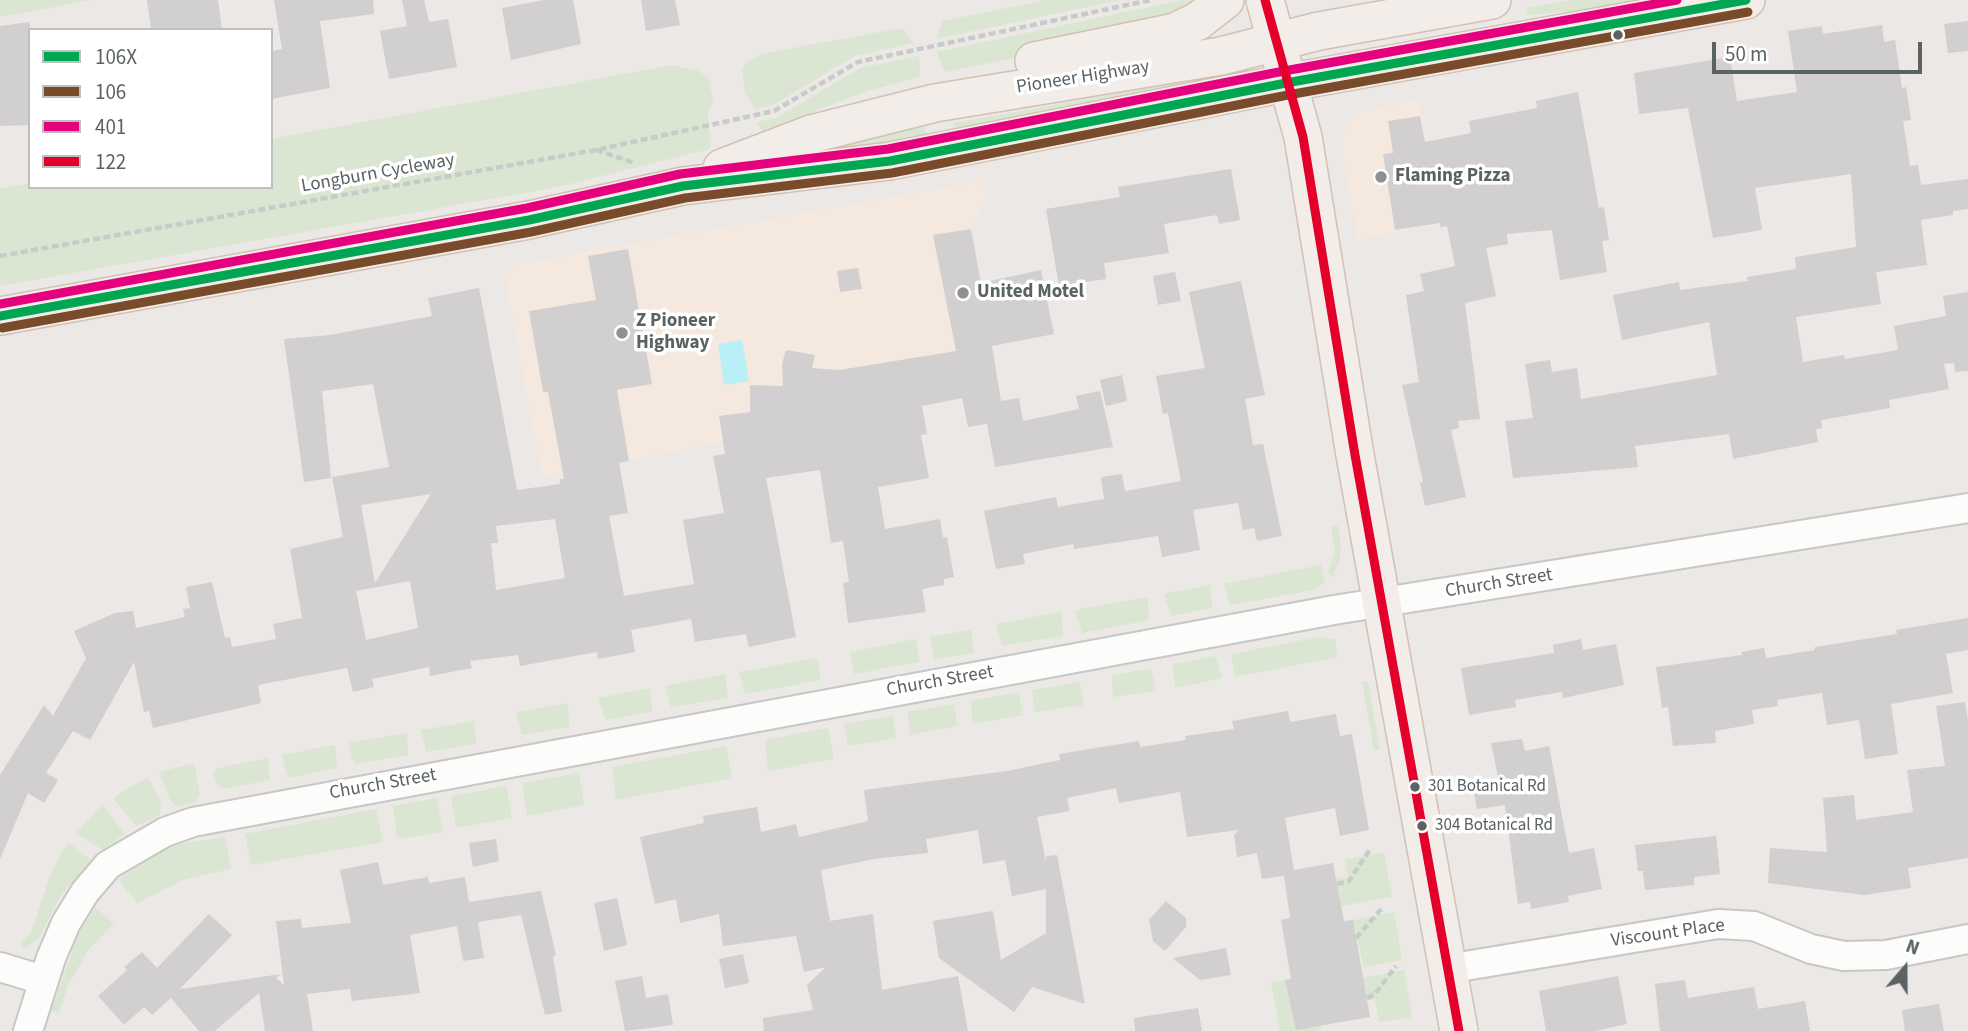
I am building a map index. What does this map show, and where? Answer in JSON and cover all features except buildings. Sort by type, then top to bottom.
[{"type":"main road","points":[[811,134],[918,86],[1175,32],[1198,21],[1225,0]]},
{"type":"main road","points":[[1265,0],[1275,44],[1303,137],[1382,603],[1459,1031]]},
{"type":"main road","points":[[1335,0],[1372,22]]},
{"type":"main road","name":"Pioneer Highway","points":[[683,186],[741,159],[811,134],[935,103],[1221,56],[1320,31],[1492,0]]},
{"type":"main road","name":"Pioneer Highway","points":[[0,316],[556,215],[683,186],[890,161],[1286,83],[1746,0]]},
{"type":"street","name":"Church Street","points":[[27,1031],[65,923],[85,892],[108,865],[165,832],[193,822],[1382,603],[1968,508]]},
{"type":"street","name":"Viscount Place","points":[[1447,968],[1718,924],[1754,926],[1811,949],[1844,956],[1886,955],[1968,939]]},
{"type":"street","points":[[0,967],[43,980]]},
{"type":"path","name":"Longburn Cycleway","points":[[0,256],[596,149],[774,111],[858,62],[1152,0]]},
{"type":"path","points":[[596,149],[642,166]]},
{"type":"path","points":[[1337,884],[1349,881],[1371,848]]},
{"type":"path","points":[[1356,938],[1360,938],[1383,907]]},
{"type":"path","points":[[1367,998],[1375,994],[1396,966]]},
{"type":"shaded area","points":[[1419,100],[1443,223],[1358,240],[1342,152],[1345,126],[1355,113]]},
{"type":"shaded area","points":[[982,181],[986,200],[971,229],[999,389],[542,477],[503,267]]},
{"type":"green space","points":[[0,0],[92,0],[0,17]]},
{"type":"green space","points":[[1046,0],[1120,0],[936,39],[943,21]]},
{"type":"green space","points":[[1183,0],[1198,0],[1151,31],[944,72],[937,52]]},
{"type":"green space","points":[[1573,0],[1655,0],[1612,8],[1528,15],[1527,8]]},
{"type":"green space","points":[[902,28],[913,43],[855,56],[771,106],[755,109],[745,93],[742,70],[747,62],[761,54]]},
{"type":"green space","points":[[919,56],[920,77],[868,91],[762,131],[757,122],[776,118],[860,68]]},
{"type":"green space","points":[[672,65],[699,71],[708,78],[713,100],[708,113],[710,149],[558,187],[0,286],[0,189],[28,183],[28,189],[273,189],[273,139]]},
{"type":"green space","points":[[1212,77],[1213,81],[954,132],[953,123]]},
{"type":"green space","points":[[923,126],[928,137],[804,156],[847,143]]},
{"type":"green space","points":[[1338,526],[1341,552],[1332,577],[1328,572],[1335,552],[1331,527]]},
{"type":"green space","points":[[1321,565],[1325,582],[1314,590],[1230,605],[1224,584]]},
{"type":"green space","points":[[1210,585],[1212,608],[1171,616],[1164,594]]},
{"type":"green space","points":[[1148,597],[1149,620],[1082,633],[1075,610]]},
{"type":"green space","points":[[1061,612],[1063,636],[1002,646],[996,624]]},
{"type":"green space","points":[[971,630],[974,653],[934,659],[930,637]]},
{"type":"green space","points":[[1320,637],[1335,639],[1337,657],[1235,677],[1231,654]]},
{"type":"green space","points":[[916,639],[919,662],[854,674],[850,652]]},
{"type":"green space","points":[[1216,656],[1222,678],[1175,688],[1173,664]]},
{"type":"green space","points":[[817,658],[821,680],[745,694],[739,672]]},
{"type":"green space","points":[[1151,668],[1156,691],[1113,697],[1112,676]]},
{"type":"green space","points":[[725,674],[728,698],[671,707],[665,686]]},
{"type":"green space","points":[[1368,681],[1380,750],[1374,751],[1362,682]]},
{"type":"green space","points":[[1080,682],[1084,705],[1035,712],[1032,690]]},
{"type":"green space","points":[[650,688],[652,712],[606,720],[598,698]]},
{"type":"green space","points":[[1019,692],[1023,715],[973,724],[971,701]]},
{"type":"green space","points":[[568,703],[569,727],[522,735],[516,712]]},
{"type":"green space","points":[[954,704],[957,726],[910,735],[908,712]]},
{"type":"green space","points":[[893,716],[896,738],[848,746],[844,724]]},
{"type":"green space","points":[[474,721],[476,744],[426,752],[421,730]]},
{"type":"green space","points":[[828,728],[834,759],[768,771],[765,740]]},
{"type":"green space","points":[[407,733],[408,755],[354,764],[348,743]]},
{"type":"green space","points":[[335,745],[337,768],[288,778],[282,755]]},
{"type":"green space","points":[[726,746],[732,778],[616,800],[612,767]]},
{"type":"green space","points":[[268,758],[270,780],[224,789],[217,785],[213,772],[219,768]]},
{"type":"green space","points":[[194,763],[200,794],[195,802],[177,807],[170,800],[159,772]]},
{"type":"green space","points":[[579,773],[584,805],[527,816],[522,783]]},
{"type":"green space","points":[[148,777],[161,803],[160,815],[136,826],[113,798]]},
{"type":"green space","points":[[506,786],[512,818],[456,828],[451,796]]},
{"type":"green space","points":[[437,798],[443,832],[397,839],[393,806]]},
{"type":"green space","points":[[103,804],[124,834],[103,850],[76,833]]},
{"type":"green space","points":[[376,809],[383,842],[251,865],[245,834]]},
{"type":"green space","points":[[225,837],[231,869],[183,880],[137,903],[119,880],[154,854],[178,844]]},
{"type":"green space","points":[[69,843],[91,860],[60,897],[39,938],[24,949],[20,943],[31,933],[49,879],[62,851]]},
{"type":"green space","points":[[1384,852],[1392,897],[1341,906],[1336,878],[1348,877],[1345,860]]},
{"type":"green space","points":[[95,908],[114,923],[89,949],[68,985],[59,1013],[51,1011],[80,930]]},
{"type":"green space","points":[[1394,912],[1402,960],[1364,967],[1353,920]]},
{"type":"green space","points":[[1404,970],[1412,1017],[1379,1022],[1375,999],[1367,1000],[1363,978]]},
{"type":"green space","points":[[1285,980],[1288,993],[1318,1012],[1321,1031],[1280,1031],[1271,982]]},
{"type":"water","points":[[742,340],[749,381],[724,385],[718,344]]},
{"type":"transit line","name":"122","points":[[1265,0],[1303,137],[1355,455],[1459,1031]]},
{"type":"transit line","name":"401","points":[[0,304],[527,208],[680,174],[888,149],[1284,71],[1677,0]]},
{"type":"transit line","name":"106X","points":[[0,316],[529,220],[683,186],[890,161],[1286,83],[1746,0]]},
{"type":"transit line","name":"106","points":[[2,328],[531,232],[685,198],[892,173],[1288,95],[1748,12]]},
{"type":"place","name":"Flaming Pizza","points":[[1381,177]]},
{"type":"place","name":"United Motel","points":[[963,293]]},
{"type":"place","name":"Z Pioneer Highway","points":[[622,333]]},
{"type":"place","name":"301 Botanical Rd","points":[[1415,787]]},
{"type":"place","name":"304 Botanical Rd","points":[[1422,826]]}]
